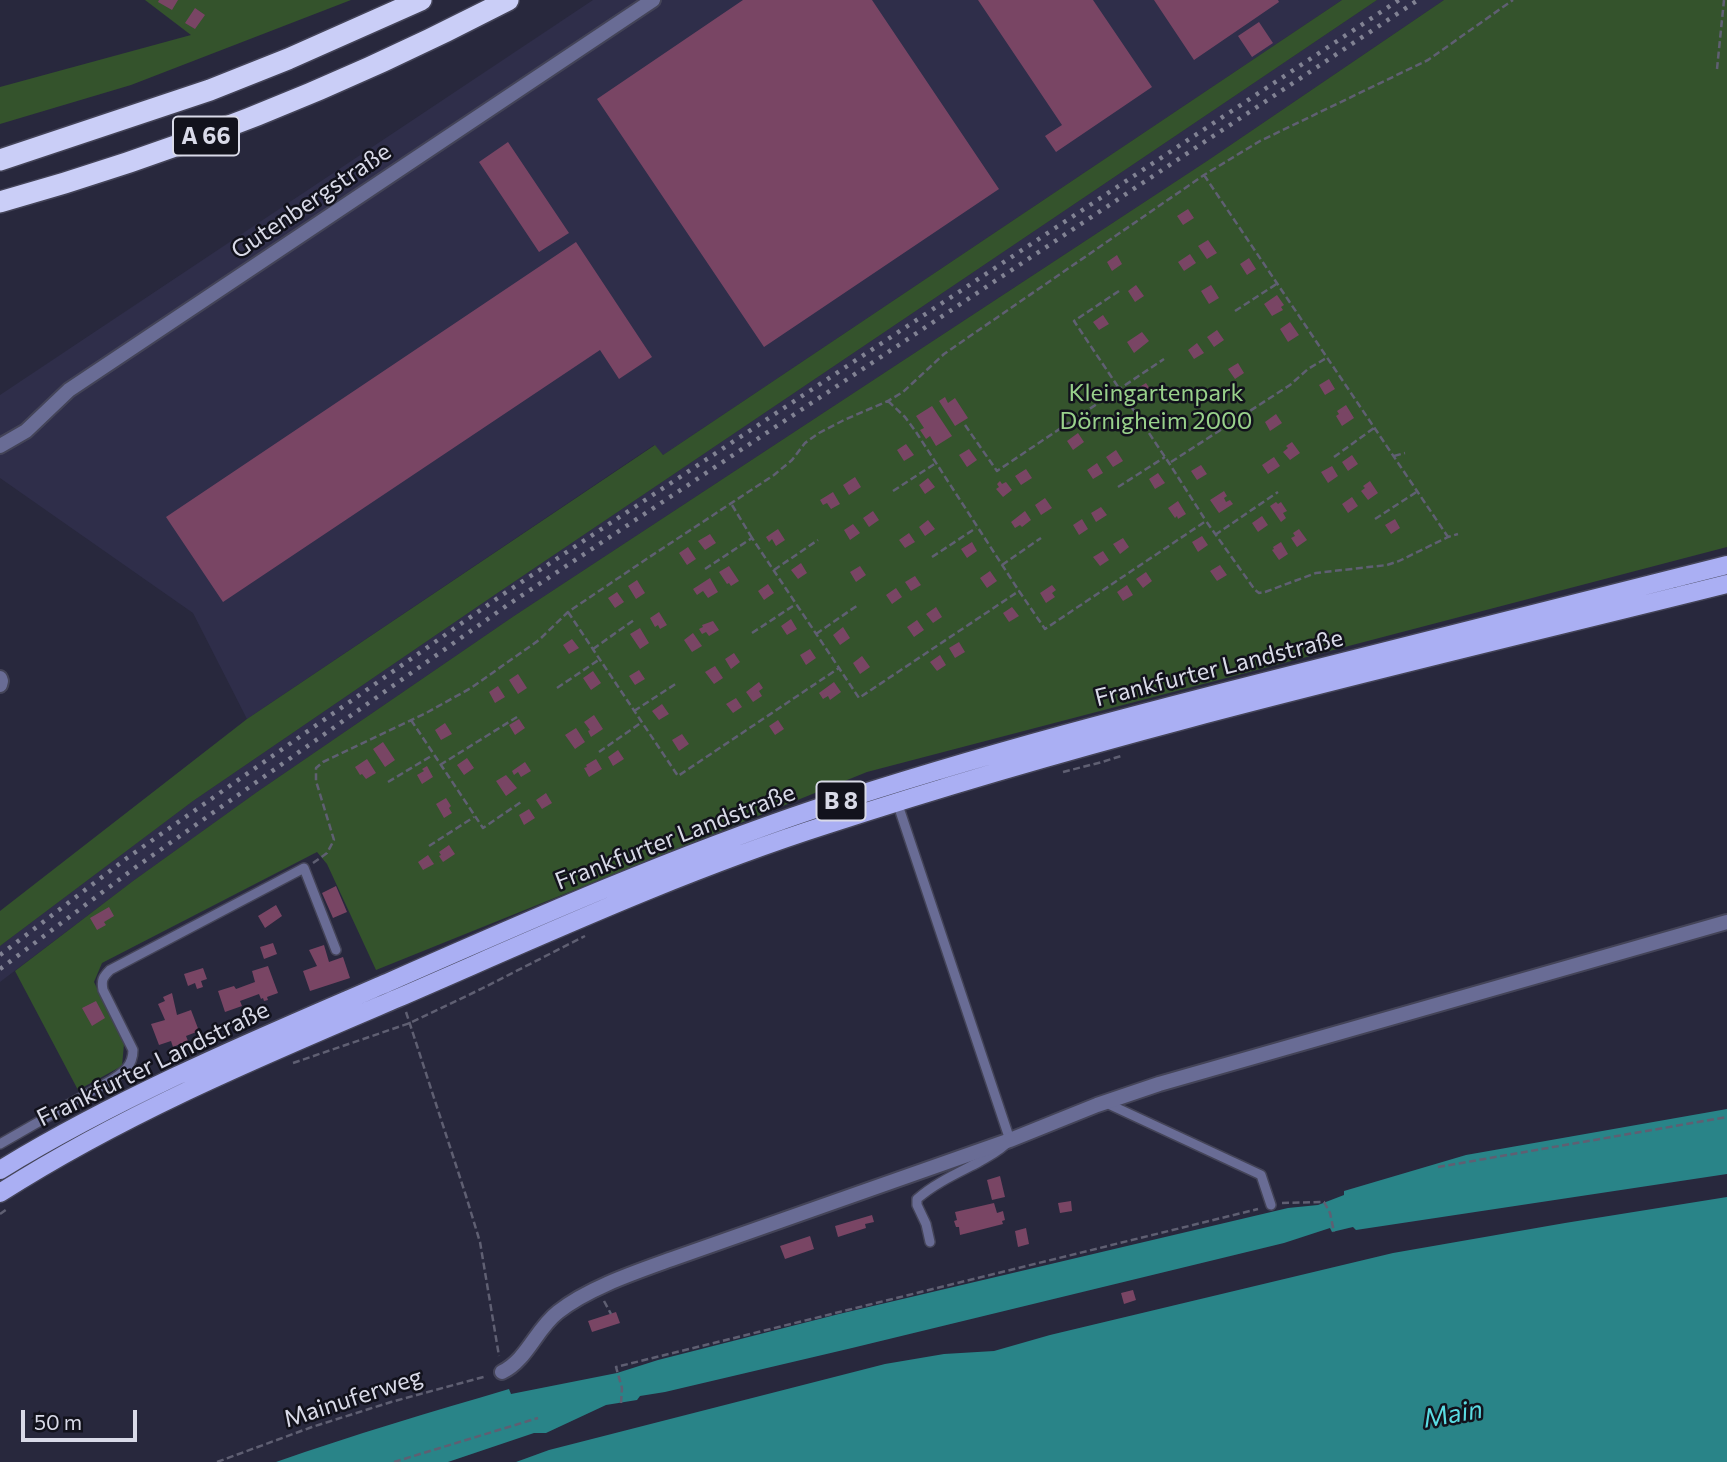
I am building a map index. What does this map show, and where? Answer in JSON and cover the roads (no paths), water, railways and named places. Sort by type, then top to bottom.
[{"type":"highway","name":"A 66","points":[[0,160],[210,90],[288,60],[421,0]]},
{"type":"highway","name":"A 66","points":[[0,202],[205,136],[406,51],[509,0]]},
{"type":"main road","name":"Frankfurter Landstraße","points":[[1,1169],[99,1114],[220,1055],[580,899],[801,814],[1026,744],[1727,565]]},
{"type":"main road","name":"Frankfurter Landstraße","points":[[4,1200],[20,1180],[66,1153],[237,1067],[579,919],[746,852],[1016,766],[1175,723],[1727,584]]},
{"type":"street","name":"Gutenbergstraße","points":[[0,446],[26,430],[69,390],[653,0]]},
{"type":"street","points":[[0,678],[0,685]]},
{"type":"street","points":[[502,1371],[513,1365],[549,1319],[569,1304],[598,1289],[673,1259],[1010,1140],[1104,1102],[1159,1084],[1727,922]]},
{"type":"lane","points":[[897,802],[1010,1140],[991,1156],[927,1190],[917,1199],[930,1242]]},
{"type":"lane","name":"Frankfurter Landstraße","points":[[0,1144],[110,1081],[131,1064],[133,1050],[103,990],[103,977],[110,970],[304,868],[336,950]]},
{"type":"lane","points":[[1104,1102],[1261,1175],[1271,1205]]},
{"type":"water","points":[[1727,1109],[1727,1174],[1356,1230],[1353,1227],[1332,1232],[1330,1228],[1284,1243],[852,1348],[640,1396],[637,1400],[606,1405],[546,1433],[534,1433],[448,1462],[276,1462],[509,1389],[511,1394],[617,1373],[839,1314],[1288,1208],[1318,1205],[1344,1195],[1344,1191],[1466,1155]]},
{"type":"water","name":"Main","points":[[1727,1197],[1727,1462],[516,1462],[549,1450],[885,1364],[944,1354],[994,1351],[1050,1335],[1393,1253]]},
{"type":"railway","points":[[0,955],[127,858],[502,595],[1399,0]]},
{"type":"railway","points":[[0,969],[136,867],[509,604],[1418,0]]},
{"type":"park label","name":"Kleingartenpark Dörnigheim 2000","points":[[1156,407]]}]
